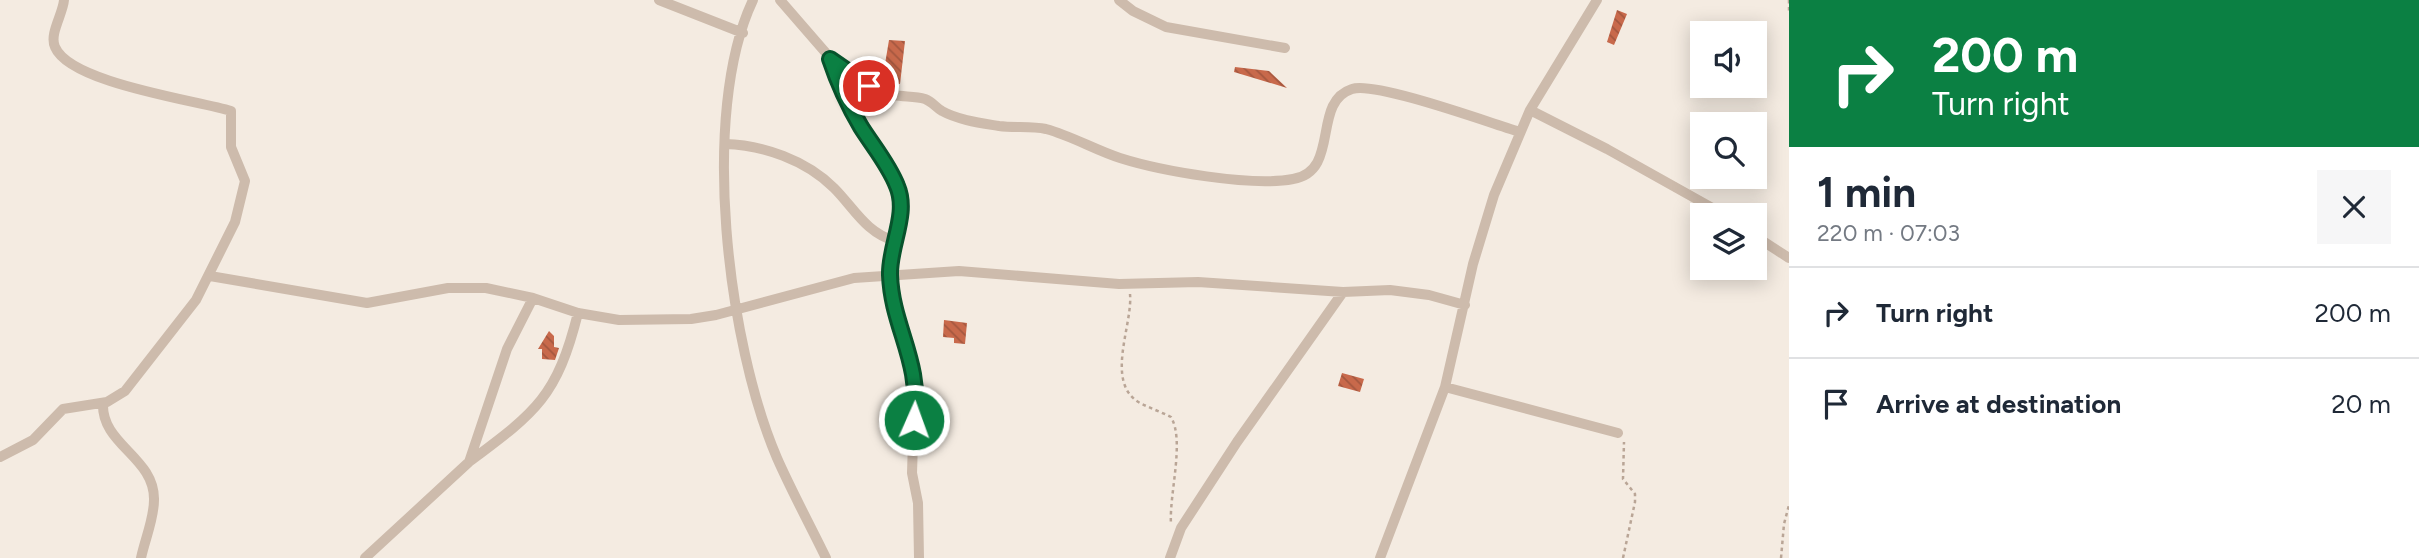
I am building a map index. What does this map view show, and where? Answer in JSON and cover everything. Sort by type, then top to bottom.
[{"type":"street","points":[[0,457],[33,440],[63,410],[113,400],[136,379],[196,300],[210,276],[235,222],[246,181],[231,147],[232,112],[110,81],[68,62],[54,43],[64,0]]},
{"type":"street","points":[[659,0],[743,33]]},
{"type":"street","points":[[753,0],[731,81],[725,144],[724,202],[735,308],[755,393],[776,456],[826,558]]},
{"type":"street","points":[[780,0],[830,59],[854,114],[898,187],[901,210],[890,276],[915,381],[912,461],[918,503],[919,558]]},
{"type":"street","points":[[1119,0],[1133,11],[1166,27],[1285,48]]},
{"type":"street","points":[[1380,558],[1444,387],[1482,232],[1520,132],[1530,110],[1597,0]]},
{"type":"street","points":[[830,59],[877,89],[925,99],[942,111],[961,117],[999,126],[1045,129],[1120,158],[1243,181],[1275,182],[1296,179],[1312,171],[1320,159],[1333,108],[1339,97],[1355,88],[1392,93],[1520,132]]},
{"type":"street","points":[[1530,110],[1703,203]]},
{"type":"street","points":[[725,144],[762,148],[801,165],[832,187],[875,233],[895,241]]},
{"type":"street","points":[[1767,244],[1789,258]]},
{"type":"street","points":[[210,276],[367,303],[465,287],[533,298],[578,313],[619,320],[671,320],[716,315],[822,285],[959,271],[1128,284],[1228,283],[1343,292],[1390,290],[1429,295],[1465,305]]},
{"type":"street","points":[[1170,558],[1181,528],[1343,292]]},
{"type":"street","points":[[469,462],[507,349],[533,298]]},
{"type":"street","points":[[365,558],[469,462],[524,421],[559,375],[578,313]]},
{"type":"street","points":[[1444,387],[1618,433]]},
{"type":"street","points":[[103,403],[108,430],[141,464],[153,492],[152,512],[141,558]]},
{"type":"path","points":[[1789,0],[1789,11]]},
{"type":"path","points":[[1128,284],[1131,316],[1124,349],[1125,386],[1140,403],[1171,416],[1178,438],[1172,477],[1171,525]]},
{"type":"path","points":[[1618,433],[1626,444],[1623,479],[1635,494],[1623,558]]},
{"type":"path","points":[[1781,558],[1784,524],[1789,505]]},
{"type":"building","points":[[1617,10],[1627,14],[1614,45],[1607,42]]},
{"type":"building","points":[[889,40],[905,41],[900,84],[878,81],[879,69],[884,70]]},
{"type":"building","points":[[1235,67],[1269,71],[1287,88],[1234,72]]},
{"type":"building","points":[[944,320],[967,323],[965,344],[954,343],[954,338],[943,337]]},
{"type":"building","points":[[549,331],[554,336],[554,347],[559,348],[555,360],[542,359],[542,349],[538,349]]},
{"type":"building","points":[[1342,373],[1364,379],[1360,392],[1338,386]]},
{"type":"route","points":[[869,86],[830,59],[838,83],[854,114],[883,159],[900,194],[901,210],[890,276],[895,308],[912,360],[916,403],[914,420]]}]
